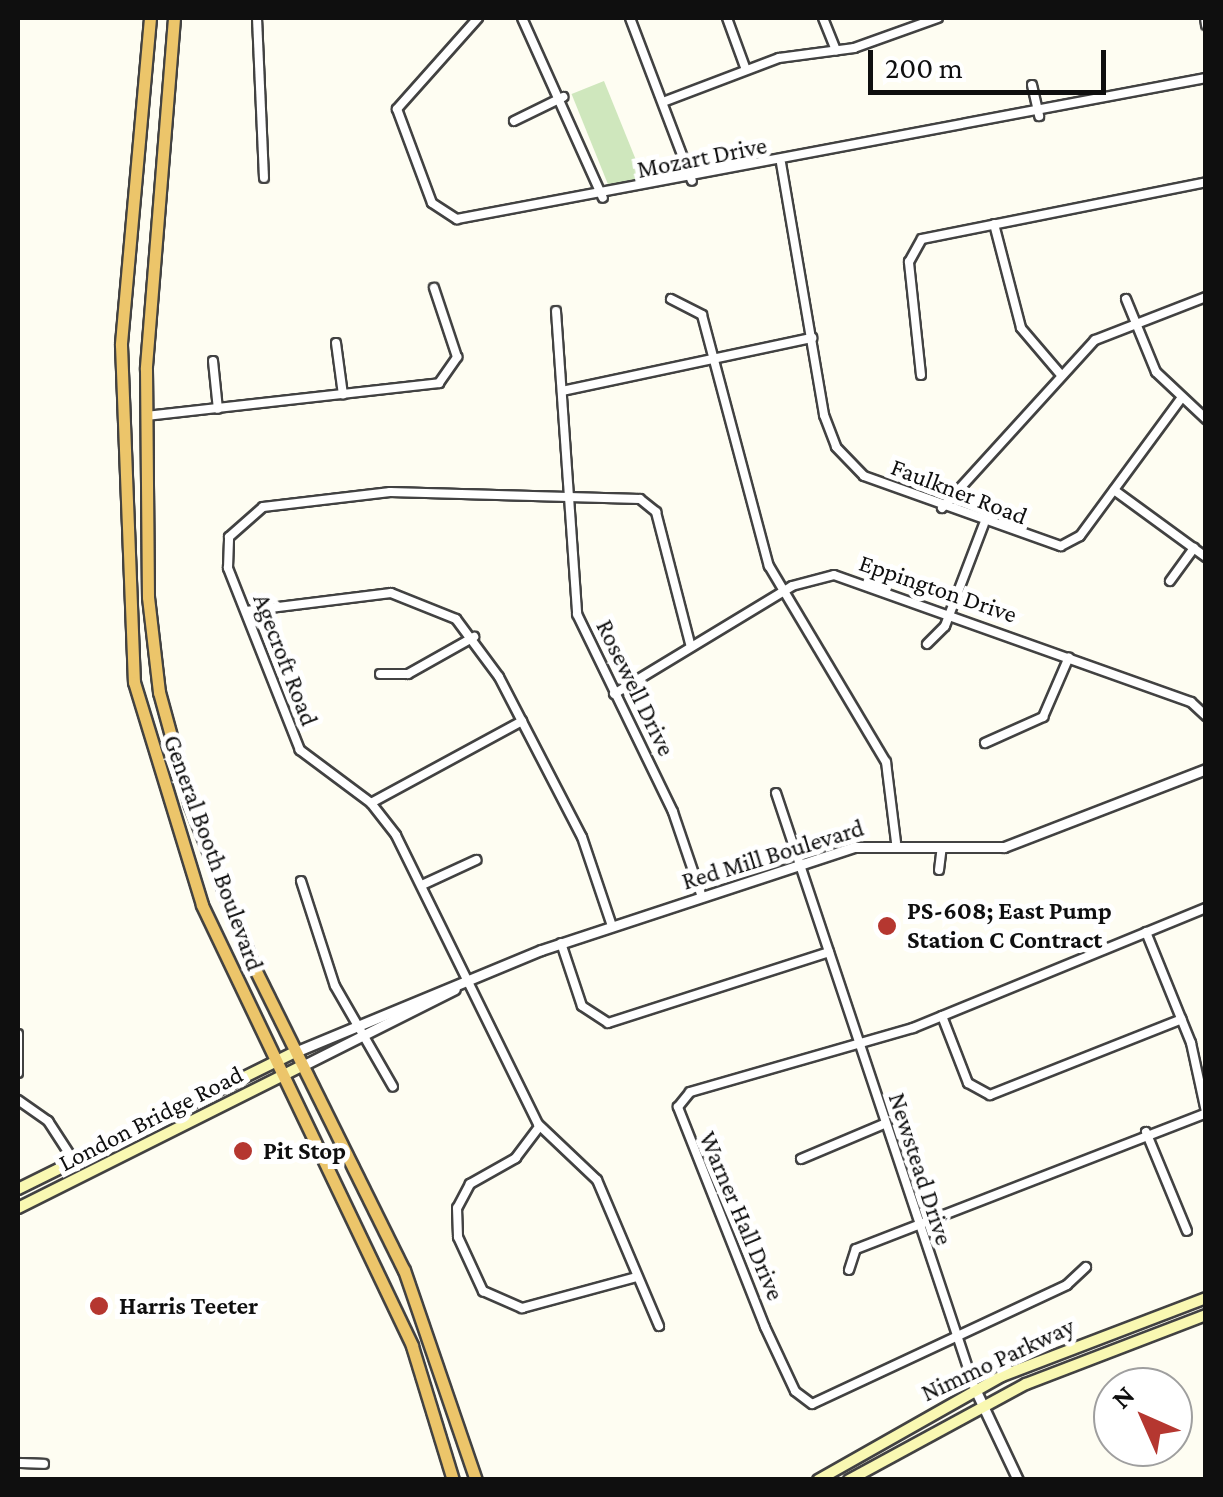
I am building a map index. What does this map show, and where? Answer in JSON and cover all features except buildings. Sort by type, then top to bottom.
[{"type":"highway","name":"General Booth Boulevard","points":[[150,18],[121,346],[129,644],[164,799],[274,1062],[422,1376],[453,1480]]},
{"type":"highway","name":"General Booth Boulevard","points":[[174,18],[146,416],[148,597],[166,720],[207,850],[295,1052],[404,1270],[468,1444],[476,1480]]},
{"type":"highway","points":[[422,1376],[452,1440],[468,1444]]},
{"type":"main road","name":"London Bridge Road","points":[[18,1189],[295,1052]]},
{"type":"main road","name":"London Bridge Road","points":[[18,1208],[302,1066]]},
{"type":"main road","name":"Nimmo Parkway","points":[[818,1480],[975,1390],[1206,1298]]},
{"type":"main road","name":"Nimmo Parkway","points":[[849,1480],[981,1406],[1206,1315]]},
{"type":"street","points":[[257,18],[264,178]]},
{"type":"street","name":"Mozart Drive","points":[[478,18],[398,102],[434,206],[476,219],[1039,116],[1206,78]]},
{"type":"street","points":[[522,18],[564,97],[604,198]]},
{"type":"street","points":[[630,18],[692,180]]},
{"type":"street","points":[[727,18],[746,70]]},
{"type":"street","points":[[823,18],[836,51]]},
{"type":"street","points":[[663,102],[746,70],[836,51],[938,18]]},
{"type":"street","points":[[1032,85],[1039,116]]},
{"type":"street","points":[[514,121],[564,97]]},
{"type":"street","name":"Faulkner Road","points":[[781,162],[824,415],[844,458],[876,483],[984,524],[1067,545],[1114,490],[1180,400]]},
{"type":"street","points":[[920,376],[913,248],[929,236],[1206,182]]},
{"type":"street","points":[[994,224],[1021,328],[1061,375]]},
{"type":"street","points":[[146,416],[432,386],[451,374],[456,350],[434,288]]},
{"type":"street","points":[[942,508],[1061,375],[1134,320],[1206,297]]},
{"type":"street","points":[[671,299],[700,311],[782,592],[886,762],[896,842]]},
{"type":"street","points":[[1126,299],[1180,400],[1206,420]]},
{"type":"street","name":"Rosewell Drive","points":[[556,311],[578,614],[673,812],[702,897]]},
{"type":"street","points":[[562,392],[812,338]]},
{"type":"street","points":[[336,343],[342,395]]},
{"type":"street","points":[[213,360],[218,408]]},
{"type":"street","name":"Agecroft Road","points":[[658,1326],[590,1170],[540,1127],[422,885],[370,803],[304,756],[246,611],[227,547],[238,522],[262,506],[419,490],[569,494],[652,506],[691,647]]},
{"type":"street","points":[[1114,490],[1206,557]]},
{"type":"street","points":[[926,644],[949,614],[984,524]]},
{"type":"street","points":[[1170,581],[1194,548]]},
{"type":"street","name":"Eppington Drive","points":[[614,694],[782,592],[834,575],[1068,656],[1206,716]]},
{"type":"street","points":[[246,611],[405,595],[442,609],[474,637],[522,720],[582,837],[612,926]]},
{"type":"street","points":[[380,674],[408,674],[474,637]]},
{"type":"street","points":[[986,743],[1042,717],[1068,656]]},
{"type":"street","points":[[370,803],[522,720]]},
{"type":"street","name":"Red Mill Boulevard","points":[[295,1052],[561,943],[800,865],[896,842],[942,847],[1026,842],[1206,768]]},
{"type":"street","name":"Newstead Drive","points":[[776,793],[954,1333],[981,1406],[1018,1480]]},
{"type":"street","points":[[939,870],[942,847]]},
{"type":"street","points":[[422,885],[476,860]]},
{"type":"street","points":[[301,881],[354,1026],[393,1087]]},
{"type":"street","name":"Warner Hall Drive","points":[[1086,1267],[1067,1285],[954,1333],[826,1403],[799,1397],[682,1128],[678,1108],[690,1092],[942,1016],[1206,908]]},
{"type":"street","points":[[849,1270],[856,1249],[1146,1132],[1206,1113],[1182,1020],[1146,932]]},
{"type":"street","points":[[561,943],[582,1006],[608,1023],[829,952]]},
{"type":"street","name":"Red Mill Boulevard","points":[[302,1066],[470,980]]},
{"type":"street","points":[[942,1016],[968,1084],[990,1095],[1182,1020]]},
{"type":"street","points":[[18,1034],[18,1073]]},
{"type":"street","points":[[18,1100],[48,1121],[74,1161]]},
{"type":"street","points":[[801,1159],[884,1124]]},
{"type":"street","points":[[540,1127],[516,1158],[470,1184],[457,1208],[458,1237],[484,1291],[522,1308],[637,1277]]},
{"type":"street","points":[[1146,1132],[1187,1231]]},
{"type":"street","points":[[18,1463],[44,1464]]},
{"type":"green space","points":[[604,81],[643,178],[611,191],[572,94]]},
{"type":"place","name":"PS-608; East Pump Station C Contract","points":[[887,926]]},
{"type":"place","name":"Pit Stop","points":[[243,1151]]},
{"type":"place","name":"Harris Teeter","points":[[99,1306]]}]
